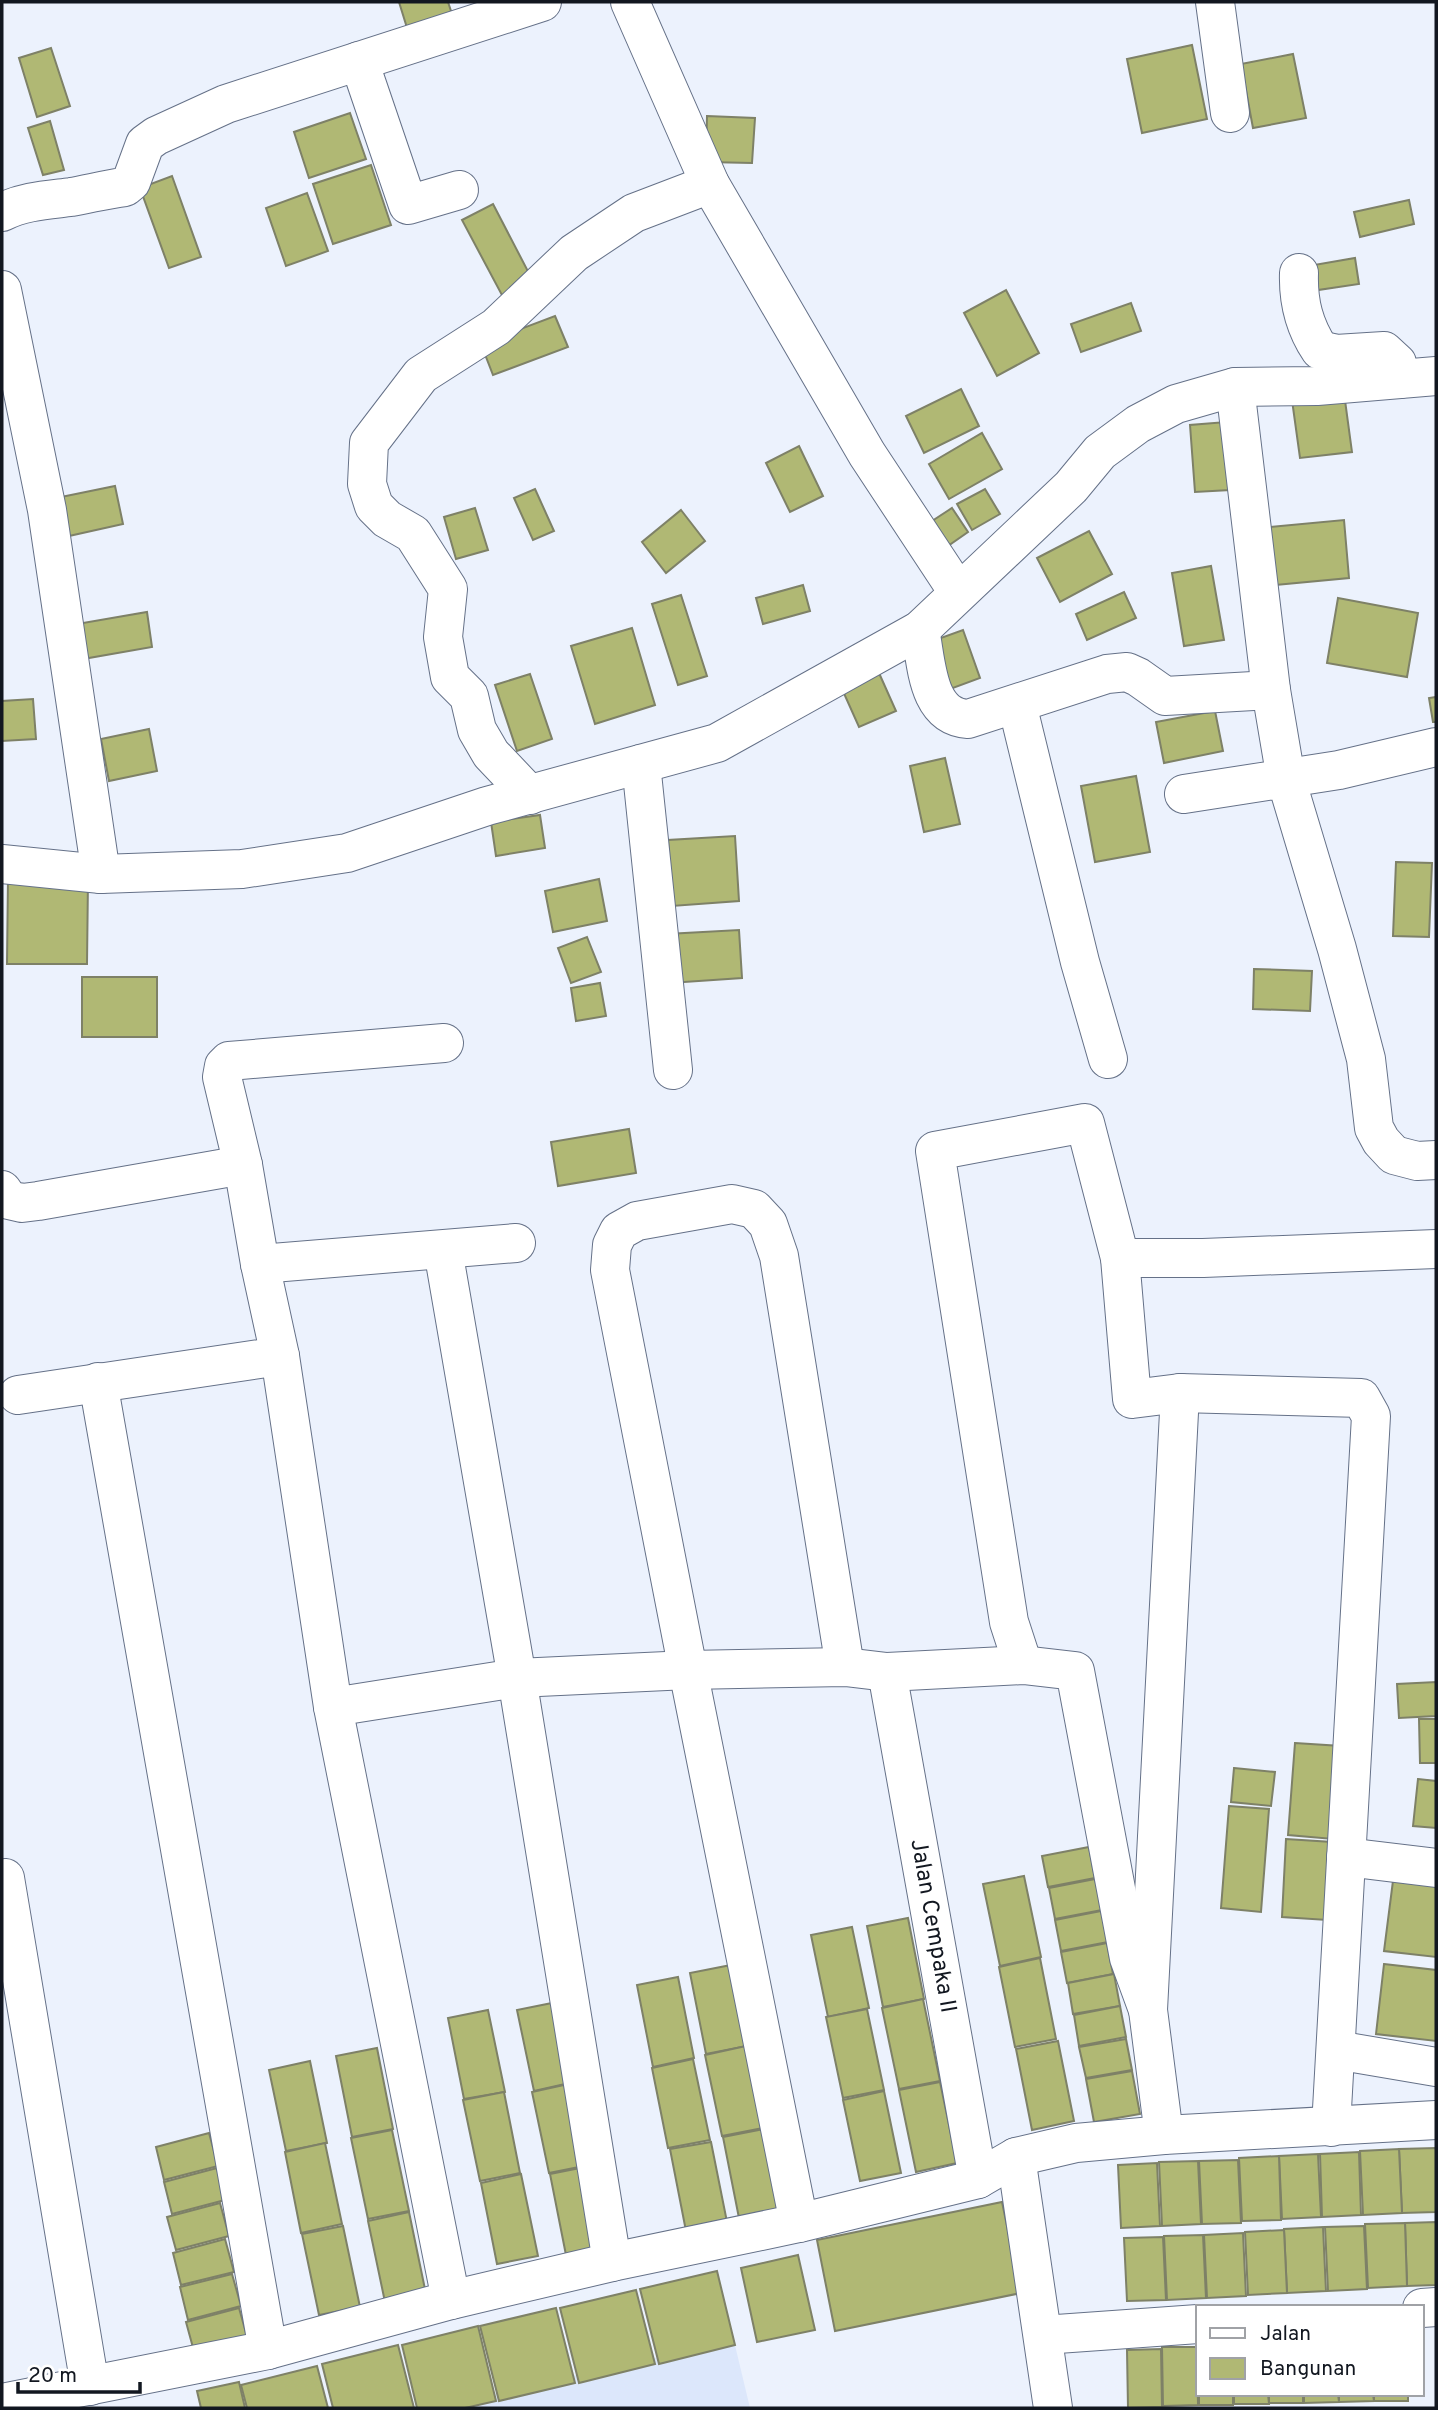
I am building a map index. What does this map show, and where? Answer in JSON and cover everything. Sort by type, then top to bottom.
[{"type":"street","points":[[2,212],[13,206],[47,198],[72,197],[125,187],[131,182],[145,144],[156,136],[226,104],[359,61],[465,14],[542,2]]},
{"type":"street","points":[[630,2],[710,184],[867,454],[958,592]]},
{"type":"street","points":[[1216,2],[1230,113]]},
{"type":"street","points":[[359,61],[408,205],[459,190]]},
{"type":"street","points":[[530,795],[491,754],[477,730],[469,696],[450,677],[443,637],[448,589],[414,534],[387,519],[374,506],[367,484],[369,443],[421,375],[496,327],[574,253],[634,213],[710,184]]},
{"type":"street","points":[[1299,273],[1299,295],[1308,332],[1320,350],[1336,354],[1384,351],[1426,384]]},
{"type":"street","points":[[2,290],[47,510],[101,874]]},
{"type":"street","points":[[2,864],[101,874],[242,869],[347,853],[487,806],[717,743],[920,630],[1072,487],[1100,452],[1138,424],[1176,404],[1235,387],[1426,384]]},
{"type":"street","points":[[1235,387],[1271,690],[1286,779],[1337,949],[1366,1059],[1374,1128],[1381,1141],[1394,1155],[1417,1161],[1436,1160]]},
{"type":"street","points":[[920,630],[934,700],[954,718],[968,719],[1107,674],[1126,672],[1165,696],[1271,690]]},
{"type":"street","points":[[1017,704],[1080,962],[1108,1059]]},
{"type":"street","points":[[1184,794],[1339,770],[1436,747]]},
{"type":"street","points":[[641,764],[673,1070]]},
{"type":"street","points":[[444,1043],[229,1061],[224,1066],[222,1077],[243,1165],[260,1264],[280,1356],[333,1707],[450,2301]]},
{"type":"street","points":[[1023,1665],[1009,1622],[934,1152],[1085,1123],[1120,1258],[1132,1399],[1180,1393],[1361,1398],[1371,1416],[1331,2127]]},
{"type":"street","points":[[2,1190],[9,1200],[30,1202],[243,1165]]},
{"type":"street","points":[[799,2223],[610,1270],[612,1245],[619,1231],[637,1222],[732,1204],[754,1209],[768,1223],[779,1256],[845,1667]]},
{"type":"street","points":[[260,1264],[516,1243]]},
{"type":"street","points":[[1120,1258],[1203,1258],[1436,1248]]},
{"type":"street","points":[[443,1250],[517,1678],[612,2262]]},
{"type":"street","points":[[18,1395],[280,1356]]},
{"type":"street","points":[[98,1382],[268,2350]]},
{"type":"street","points":[[1164,2135],[1148,2010],[1180,1393]]},
{"type":"street","points":[[333,1707],[517,1678],[688,1670],[845,1667],[887,1672],[1023,1665],[1075,1671],[1129,1958],[1148,2010]]},
{"type":"street","name":"Jalan Cempaka II","points":[[887,1672],[978,2179]]},
{"type":"street","points":[[1346,1857],[1436,1868]]},
{"type":"street","points":[[2,1879],[5,1878],[90,2386]]},
{"type":"street","points":[[1336,2050],[1436,2067]]},
{"type":"street","points":[[2,2403],[268,2350],[450,2301],[612,2262],[799,2223],[978,2179],[1016,2157],[1076,2143],[1164,2135],[1436,2120]]},
{"type":"street","points":[[1016,2157],[1054,2408]]},
{"type":"street","points":[[1043,2335],[1196,2324]]},
{"type":"shaded area","points":[[734,2341],[750,2408],[423,2408]]},
{"type":"building","points":[[399,2],[448,2],[453,17],[408,31]]},
{"type":"building","points":[[1192,45],[1207,119],[1142,133],[1127,59]]},
{"type":"building","points":[[51,48],[70,106],[37,117],[19,58]]},
{"type":"building","points":[[1293,54],[1306,118],[1253,128],[1241,64]]},
{"type":"building","points":[[350,113],[366,159],[309,178],[294,132]]},
{"type":"building","points":[[707,116],[755,118],[752,163],[706,162]]},
{"type":"building","points":[[50,121],[64,170],[43,175],[28,128]]},
{"type":"building","points":[[371,165],[391,225],[333,244],[313,184]]},
{"type":"building","points":[[172,176],[201,257],[169,268],[140,188]]},
{"type":"building","points":[[307,193],[328,251],[286,266],[266,208]]},
{"type":"building","points":[[1409,200],[1414,224],[1360,237],[1354,212]]},
{"type":"building","points":[[493,204],[533,281],[503,297],[462,220]]},
{"type":"building","points":[[1355,258],[1359,284],[1318,290],[1314,265]]},
{"type":"building","points":[[1006,290],[1039,353],[997,376],[964,313]]},
{"type":"building","points":[[1131,303],[1141,331],[1081,352],[1071,324]]},
{"type":"building","points":[[555,316],[568,347],[493,375],[481,344]]},
{"type":"building","points":[[961,389],[979,426],[924,453],[906,416]]},
{"type":"building","points":[[1344,393],[1352,452],[1300,458],[1292,400]]},
{"type":"building","points":[[1226,422],[1230,490],[1195,492],[1190,425]]},
{"type":"building","points":[[982,433],[1002,469],[949,499],[929,464]]},
{"type":"building","points":[[799,446],[823,496],[790,512],[766,463]]},
{"type":"building","points":[[115,486],[123,524],[69,536],[61,497]]},
{"type":"building","points":[[535,489],[554,531],[533,540],[514,498]]},
{"type":"building","points":[[985,489],[1000,514],[972,530],[957,504]]},
{"type":"building","points":[[475,508],[488,550],[456,559],[444,517]]},
{"type":"building","points":[[952,508],[968,532],[945,548],[929,523]]},
{"type":"building","points":[[681,510],[705,541],[666,573],[642,542]]},
{"type":"building","points":[[1344,520],[1349,578],[1265,586],[1260,528]]},
{"type":"building","points":[[1089,531],[1112,574],[1060,602],[1037,558]]},
{"type":"building","points":[[1211,566],[1224,640],[1184,646],[1172,573]]},
{"type":"building","points":[[803,585],[810,611],[763,624],[756,598]]},
{"type":"building","points":[[1124,592],[1136,618],[1087,640],[1076,614]]},
{"type":"building","points":[[681,595],[707,676],[678,685],[652,604]]},
{"type":"building","points":[[1338,598],[1418,613],[1407,677],[1327,663]]},
{"type":"building","points":[[147,612],[152,647],[83,659],[77,624]]},
{"type":"building","points":[[632,628],[655,705],[595,724],[571,646]]},
{"type":"building","points":[[963,630],[980,678],[942,692],[924,644]]},
{"type":"building","points":[[879,673],[896,711],[859,727],[842,689]]},
{"type":"building","points":[[530,674],[552,739],[517,751],[495,685]]},
{"type":"building","points":[[1436,697],[1436,722],[1433,722],[1429,698]]},
{"type":"building","points":[[33,699],[36,739],[2,741],[2,701]]},
{"type":"building","points":[[1215,711],[1223,751],[1164,763],[1156,722]]},
{"type":"building","points":[[149,729],[157,771],[109,781],[101,739]]},
{"type":"building","points":[[945,758],[960,824],[924,832],[910,766]]},
{"type":"building","points":[[1136,776],[1150,852],[1095,862],[1081,786]]},
{"type":"building","points":[[540,815],[545,848],[496,856],[491,822]]},
{"type":"building","points":[[735,836],[739,901],[672,906],[668,840]]},
{"type":"building","points":[[1396,862],[1432,863],[1429,937],[1393,936]]},
{"type":"building","points":[[8,878],[88,879],[87,964],[7,964]]},
{"type":"building","points":[[599,879],[607,921],[553,932],[545,891]]},
{"type":"building","points":[[739,930],[742,978],[670,983],[667,934]]},
{"type":"building","points":[[587,937],[601,972],[571,983],[558,948]]},
{"type":"building","points":[[1254,969],[1312,971],[1310,1011],[1253,1009]]},
{"type":"building","points":[[82,977],[157,977],[157,1037],[82,1037]]},
{"type":"building","points":[[600,983],[606,1016],[576,1021],[571,988]]},
{"type":"building","points":[[629,1129],[636,1173],[558,1186],[551,1142]]},
{"type":"building","points":[[1436,1682],[1436,1716],[1399,1718],[1397,1684]]},
{"type":"building","points":[[1419,1719],[1436,1719],[1436,1763],[1420,1763]]},
{"type":"building","points":[[1295,1743],[1341,1746],[1333,1839],[1288,1835]]},
{"type":"building","points":[[1234,1768],[1275,1772],[1271,1806],[1231,1802]]},
{"type":"building","points":[[1418,1779],[1436,1781],[1436,1828],[1413,1826]]},
{"type":"building","points":[[1229,1806],[1269,1809],[1261,1912],[1221,1908]]},
{"type":"building","points":[[1286,1839],[1332,1842],[1327,1920],[1282,1917]]},
{"type":"building","points":[[1089,1847],[1095,1878],[1048,1887],[1042,1856]]},
{"type":"building","points":[[1394,1873],[1436,1879],[1436,1957],[1384,1951]]},
{"type":"building","points":[[1024,1876],[1041,1957],[1000,1966],[983,1884]]},
{"type":"building","points":[[1095,1879],[1102,1910],[1055,1919],[1049,1888]]},
{"type":"building","points":[[1101,1911],[1108,1942],[1061,1951],[1055,1920]]},
{"type":"building","points":[[908,1918],[924,1999],[883,2007],[867,1926]]},
{"type":"building","points":[[852,1927],[869,2008],[828,2017],[811,1935]]},
{"type":"building","points":[[1107,1943],[1113,1974],[1067,1983],[1061,1952]]},
{"type":"building","points":[[1040,1958],[1056,2039],[1015,2047],[999,1967]]},
{"type":"building","points":[[1384,1964],[1436,1970],[1436,2041],[1376,2034]]},
{"type":"building","points":[[731,1965],[747,2046],[706,2054],[690,1973]]},
{"type":"building","points":[[1114,1974],[1120,2006],[1073,2014],[1068,1983]]},
{"type":"building","points":[[678,1977],[694,2058],[653,2067],[637,1985]]},
{"type":"building","points":[[923,1999],[940,2081],[899,2089],[882,2008]]},
{"type":"building","points":[[557,2002],[574,2082],[534,2091],[517,2010]]},
{"type":"building","points":[[1120,2006],[1126,2037],[1079,2046],[1074,2015]]},
{"type":"building","points":[[867,2009],[884,2090],[843,2098],[826,2017]]},
{"type":"building","points":[[488,2010],[505,2092],[464,2099],[448,2018]]},
{"type":"building","points":[[1126,2039],[1132,2070],[1086,2078],[1079,2047]]},
{"type":"building","points":[[1058,2041],[1074,2121],[1032,2130],[1016,2049]]},
{"type":"building","points":[[746,2046],[763,2128],[722,2136],[705,2055]]},
{"type":"building","points":[[377,2048],[393,2129],[352,2137],[336,2056]]},
{"type":"building","points":[[693,2059],[710,2140],[668,2148],[652,2068]]},
{"type":"building","points":[[310,2061],[327,2143],[286,2151],[269,2070]]},
{"type":"building","points":[[1132,2071],[1140,2114],[1094,2122],[1086,2079]]},
{"type":"building","points":[[940,2082],[957,2163],[916,2172],[899,2090]]},
{"type":"building","points":[[573,2083],[589,2165],[549,2173],[532,2092]]},
{"type":"building","points":[[884,2091],[901,2173],[860,2181],[843,2100]]},
{"type":"building","points":[[504,2092],[520,2173],[480,2181],[463,2100]]},
{"type":"building","points":[[764,2129],[780,2210],[739,2218],[723,2137]]},
{"type":"building","points":[[392,2130],[409,2211],[368,2219],[351,2138]]},
{"type":"building","points":[[209,2133],[218,2166],[164,2180],[156,2147]]},
{"type":"building","points":[[711,2142],[727,2222],[686,2231],[670,2149]]},
{"type":"building","points":[[325,2143],[342,2224],[301,2233],[285,2152]]},
{"type":"building","points":[[1436,2148],[1436,2212],[1402,2213],[1399,2149]]},
{"type":"building","points":[[1399,2149],[1402,2213],[1363,2215],[1360,2151]]},
{"type":"building","points":[[1359,2152],[1361,2215],[1322,2217],[1320,2154]]},
{"type":"building","points":[[1318,2154],[1321,2217],[1282,2219],[1279,2156]]},
{"type":"building","points":[[1279,2156],[1281,2220],[1242,2221],[1239,2158]]},
{"type":"building","points":[[1238,2160],[1241,2223],[1202,2224],[1199,2161]]},
{"type":"building","points":[[1198,2161],[1201,2224],[1162,2226],[1159,2162]]},
{"type":"building","points":[[1157,2163],[1160,2226],[1121,2228],[1118,2165]]},
{"type":"building","points":[[590,2166],[607,2247],[566,2255],[550,2174]]},
{"type":"building","points":[[217,2168],[225,2200],[172,2214],[164,2182]]},
{"type":"building","points":[[521,2174],[538,2256],[497,2264],[481,2183]]},
{"type":"building","points":[[1002,2202],[1021,2293],[835,2331],[817,2240]]},
{"type":"building","points":[[220,2203],[229,2236],[176,2250],[167,2217]]},
{"type":"building","points":[[409,2212],[426,2294],[385,2302],[368,2221]]},
{"type":"building","points":[[1436,2222],[1436,2285],[1407,2286],[1405,2223]]},
{"type":"building","points":[[1405,2223],[1407,2286],[1368,2288],[1365,2224]]},
{"type":"building","points":[[343,2226],[360,2307],[319,2315],[302,2234]]},
{"type":"building","points":[[1364,2226],[1367,2289],[1328,2291],[1325,2227]]},
{"type":"building","points":[[1323,2227],[1326,2291],[1287,2293],[1284,2229]]},
{"type":"building","points":[[1284,2230],[1287,2293],[1248,2295],[1245,2232]]},
{"type":"building","points":[[1243,2233],[1246,2296],[1207,2298],[1204,2235]]},
{"type":"building","points":[[1203,2235],[1206,2298],[1167,2300],[1164,2236]]},
{"type":"building","points":[[1163,2237],[1166,2300],[1127,2301],[1124,2238]]},
{"type":"building","points":[[225,2239],[234,2272],[181,2285],[173,2253]]},
{"type":"building","points":[[798,2255],[815,2330],[757,2342],[741,2268]]},
{"type":"building","points":[[717,2271],[735,2345],[659,2364],[640,2289]]},
{"type":"building","points":[[232,2274],[241,2306],[188,2320],[180,2287]]},
{"type":"building","points":[[636,2290],[655,2364],[579,2383],[560,2308]]},
{"type":"building","points":[[239,2308],[248,2340],[195,2355],[186,2322]]},
{"type":"building","points":[[556,2308],[575,2383],[499,2401],[480,2326]]},
{"type":"building","points":[[478,2326],[496,2401],[465,2408],[417,2408],[402,2345]]},
{"type":"building","points":[[398,2345],[414,2408],[333,2408],[322,2364]]},
{"type":"building","points":[[1162,2347],[1196,2347],[1198,2405],[1163,2406]]},
{"type":"building","points":[[1161,2349],[1162,2407],[1128,2408],[1127,2350]]},
{"type":"building","points":[[317,2366],[328,2408],[247,2408],[241,2385]]},
{"type":"building","points":[[239,2382],[245,2408],[201,2408],[197,2391]]},
{"type":"building","points":[[1199,2396],[1233,2396],[1233,2405],[1199,2405]]},
{"type":"building","points":[[1234,2396],[1268,2396],[1269,2404],[1234,2404]]},
{"type":"building","points":[[1269,2396],[1303,2396],[1303,2403],[1269,2403]]},
{"type":"building","points":[[1304,2396],[1338,2396],[1339,2402],[1304,2403]]},
{"type":"building","points":[[1339,2396],[1373,2396],[1374,2401],[1339,2402]]},
{"type":"building","points":[[1374,2396],[1408,2396],[1408,2401],[1374,2401]]}]
